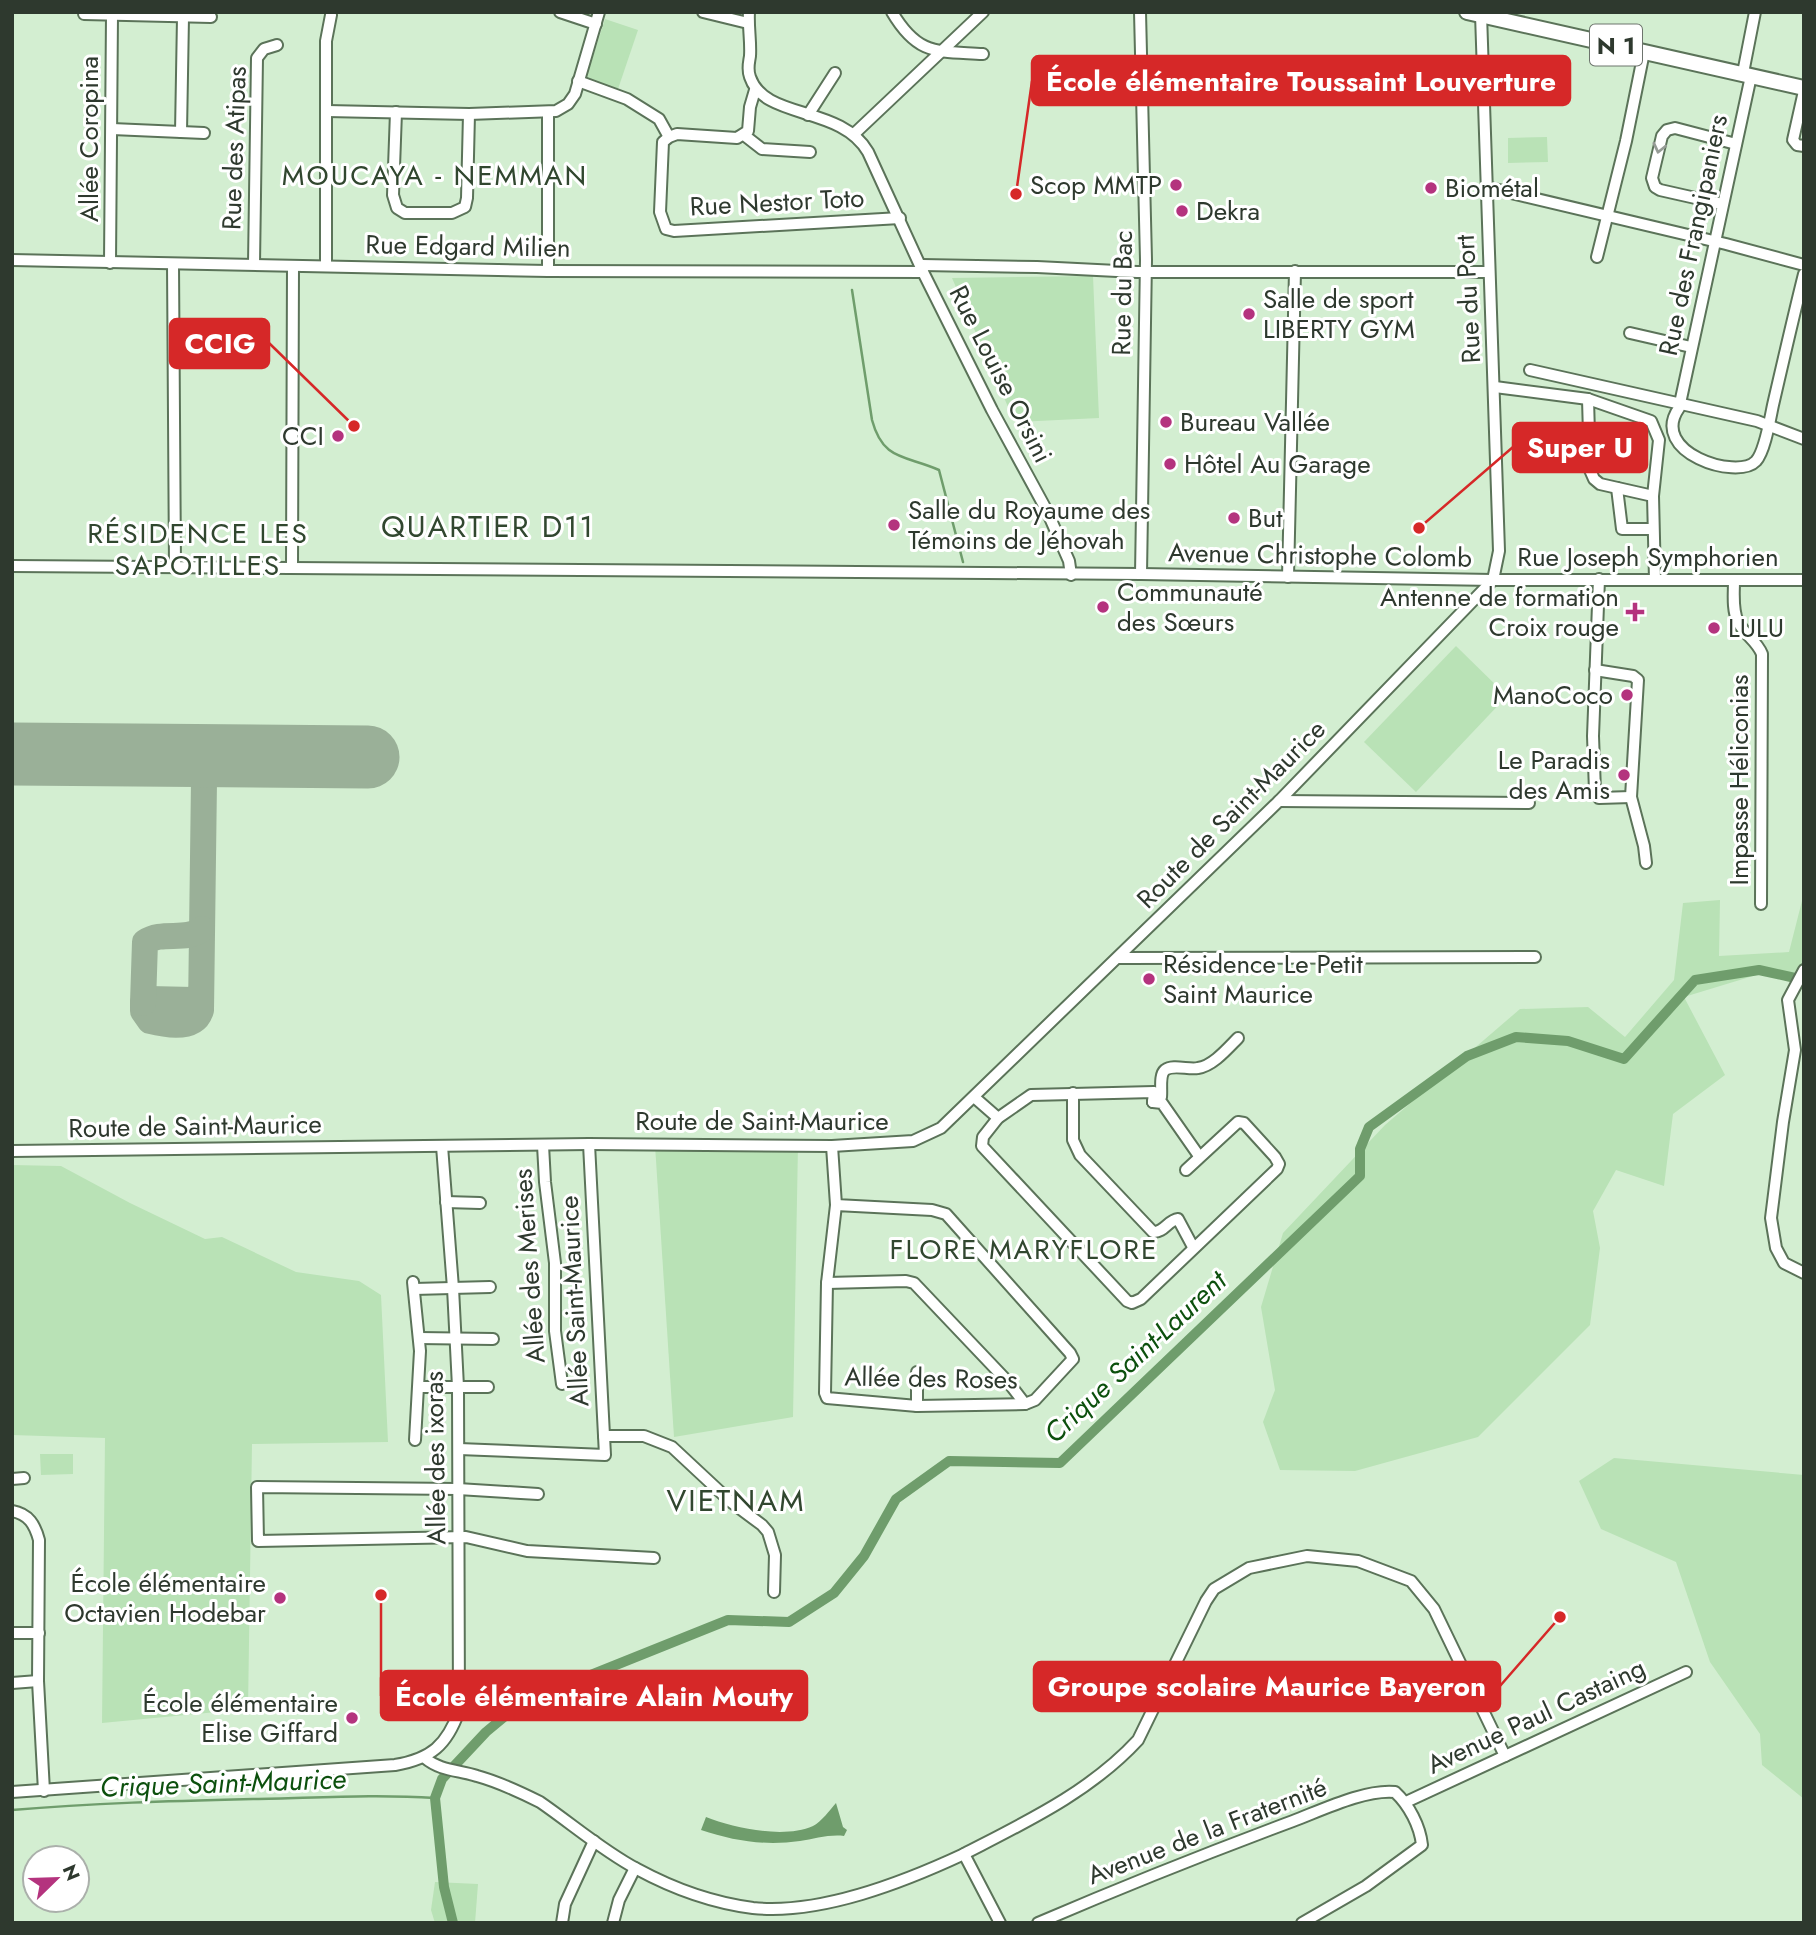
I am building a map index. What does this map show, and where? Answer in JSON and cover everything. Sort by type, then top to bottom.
[{"type":"main road","name":"N 1","points":[[1474,13],[1804,90]]},
{"type":"street","points":[[560,12],[596,24]]},
{"type":"street","points":[[327,111],[469,114],[548,112],[568,104],[575,94],[599,12]]},
{"type":"street","points":[[578,82],[627,99],[659,119],[669,136],[677,134],[737,138],[744,135],[748,131],[755,90],[748,71],[748,18],[704,12]]},
{"type":"street","points":[[892,12],[913,39],[930,51],[982,54]]},
{"type":"street","points":[[755,90],[783,106],[837,124],[854,134],[983,12]]},
{"type":"street","name":"Rue du Bac","points":[[1140,12],[1146,271],[1141,574]]},
{"type":"street","name":"Rue des Frangipaniers","points":[[1755,12],[1736,144],[1679,408],[1672,423],[1677,442],[1690,455],[1713,464],[1741,467],[1754,463],[1760,454],[1768,425]]},
{"type":"street","name":"Rue du Port","points":[[1474,13],[1486,187],[1495,387],[1499,551],[1493,580]]},
{"type":"street","points":[[84,15],[211,17]]},
{"type":"street","name":"Allée Coropina","points":[[110,263],[111,15]]},
{"type":"street","points":[[326,265],[326,41],[331,15]]},
{"type":"street","points":[[181,132],[183,17]]},
{"type":"street","name":"Rue des Atipas","points":[[254,264],[257,58],[264,49],[277,45]]},
{"type":"street","points":[[1597,257],[1644,52]]},
{"type":"street","points":[[808,115],[835,73]]},
{"type":"street","points":[[1804,90],[1793,140],[1797,145],[1804,146]]},
{"type":"street","points":[[396,112],[393,195],[397,208],[405,212],[452,213],[465,207],[469,114]]},
{"type":"street","points":[[548,112],[548,271]]},
{"type":"street","points":[[1722,204],[1660,190],[1655,187],[1652,178],[1662,136],[1667,130],[1675,128],[1736,144]]},
{"type":"street","points":[[112,129],[204,133]]},
{"type":"street","name":"Rue Louise Orsini","points":[[854,134],[868,152],[922,269],[1046,511],[1069,561],[1071,575]]},
{"type":"street","points":[[744,135],[762,149],[810,152]]},
{"type":"street","name":"Rue Nestor Toto","points":[[669,136],[662,146],[660,212],[662,223],[669,230],[900,218]]},
{"type":"street","points":[[1486,187],[1804,265]]},
{"type":"street","name":"Rue Edgard Milien","points":[[12,260],[548,271],[922,269],[1488,272]]},
{"type":"street","points":[[173,264],[174,568]]},
{"type":"street","points":[[292,568],[293,266]]},
{"type":"street","points":[[1288,577],[1295,271]]},
{"type":"street","points":[[1768,425],[1804,274]]},
{"type":"street","points":[[1630,333],[1691,347]]},
{"type":"street","points":[[1530,370],[1768,425],[1804,439]]},
{"type":"street","points":[[1495,387],[1588,399],[1648,418],[1653,424],[1659,440],[1652,529],[1655,580]]},
{"type":"street","points":[[1588,399],[1591,474],[1597,483],[1653,496]]},
{"type":"street","points":[[1617,488],[1621,528],[1652,529]]},
{"type":"street","name":"Avenue Christophe Colomb","points":[[12,566],[1141,574],[1493,580]]},
{"type":"street","points":[[1599,579],[1592,736],[1595,791],[1599,798],[1631,797]]},
{"type":"street","name":"Rue Joseph Symphorien","points":[[1493,580],[1804,580]]},
{"type":"street","name":"Route de Saint-Maurice","points":[[12,1151],[589,1144],[832,1146],[913,1141],[941,1128],[1119,958],[1279,801],[1493,580]]},
{"type":"street","name":"Impasse Héliconias","points":[[1734,581],[1734,613],[1738,623],[1762,654],[1761,904]]},
{"type":"street","points":[[1595,670],[1633,676],[1638,680],[1631,797],[1646,863]]},
{"type":"street","points":[[1279,801],[1528,803]]},
{"type":"street","points":[[1119,958],[1535,957]]},
{"type":"street","points":[[1804,970],[1788,1000],[1795,1050],[1771,1219],[1776,1248],[1784,1263],[1804,1273]]},
{"type":"street","points":[[1153,1102],[1161,1097],[1162,1073],[1165,1070],[1202,1068],[1238,1038]]},
{"type":"street","points":[[1153,1102],[1154,1092],[1031,1095],[998,1118],[982,1139],[984,1149],[1130,1303],[1139,1301],[1277,1169],[1279,1164],[1240,1122],[1234,1123],[1186,1170]]},
{"type":"street","points":[[1073,1093],[1073,1140],[1080,1155],[1153,1232],[1160,1231],[1178,1219],[1193,1247]]},
{"type":"street","points":[[974,1097],[998,1118]]},
{"type":"street","points":[[1153,1102],[1162,1103],[1199,1156]]},
{"type":"street","name":"Allée Saint-Maurice","points":[[459,1449],[605,1455],[589,1144]]},
{"type":"street","name":"Allée des Merises","points":[[543,1145],[555,1263],[555,1331],[562,1384]]},
{"type":"street","name":"Allée des ixoras","points":[[425,1758],[445,1740],[459,1711],[458,1387],[442,1146]]},
{"type":"street","name":"Allée des Roses","points":[[832,1146],[836,1205],[827,1283],[827,1398],[917,1406],[1025,1404],[1035,1400],[1070,1363],[1073,1356],[950,1217],[932,1210],[836,1205]]},
{"type":"street","points":[[446,1202],[480,1202]]},
{"type":"street","points":[[827,1283],[914,1283],[1009,1383],[1025,1404]]},
{"type":"street","points":[[415,1440],[419,1338],[414,1286],[490,1287]]},
{"type":"street","points":[[419,1338],[493,1339]]},
{"type":"street","points":[[917,1406],[918,1372]]},
{"type":"street","points":[[419,1387],[488,1387]]},
{"type":"street","points":[[604,1436],[644,1436],[672,1447],[731,1502],[762,1525],[768,1532],[775,1555],[774,1592]]},
{"type":"street","points":[[538,1494],[458,1489],[257,1487],[258,1541],[459,1537],[527,1551],[654,1558]]},
{"type":"street","points":[[12,1511],[24,1514],[30,1519],[39,1541],[38,1681],[44,1791]]},
{"type":"street","points":[[12,1792],[239,1778],[395,1765],[425,1758],[441,1768],[475,1775],[525,1794],[635,1868],[666,1882],[730,1904],[756,1908],[809,1906],[874,1890],[928,1871],[1059,1804],[1128,1751],[1138,1740],[1214,1589],[1249,1568],[1307,1556],[1359,1560],[1411,1581],[1434,1609],[1505,1756]]},
{"type":"street","points":[[12,1633],[39,1633]]},
{"type":"street","name":"Avenue Paul Castaing","points":[[1406,1802],[1686,1672]]},
{"type":"street","points":[[12,1683],[38,1681]]},
{"type":"street","name":"Avenue de la Fraternité","points":[[1038,1923],[1172,1865],[1381,1790],[1395,1792],[1406,1802]]},
{"type":"street","points":[[1302,1923],[1366,1886],[1422,1845],[1421,1836],[1406,1802]]},
{"type":"street","points":[[562,1923],[565,1903],[594,1840]]},
{"type":"street","points":[[964,1854],[1000,1923]]},
{"type":"street","points":[[613,1923],[619,1900],[635,1868]]},
{"type":"shaded area","points":[[605,19],[638,30],[618,89],[586,78]]},
{"type":"shaded area","points":[[1547,137],[1548,162],[1508,163],[1508,138]]},
{"type":"shaded area","points":[[1093,276],[1099,418],[1017,422],[1017,416],[1012,416],[952,278]]},
{"type":"shaded area","points":[[1456,646],[1507,696],[1416,792],[1364,742]]},
{"type":"shaded area","points":[[1804,893],[1804,981],[1766,972],[1684,997],[1725,1075],[1673,1114],[1664,1186],[1616,1170],[1593,1211],[1600,1248],[1590,1325],[1478,1437],[1355,1471],[1280,1470],[1263,1422],[1275,1390],[1261,1307],[1283,1233],[1385,1125],[1520,1009],[1588,1007],[1625,1037],[1674,980],[1683,903],[1720,900],[1719,956],[1789,952]]},
{"type":"shaded area","points":[[655,1145],[798,1145],[793,1417],[674,1437]]},
{"type":"shaded area","points":[[12,1165],[61,1166],[205,1239],[222,1237],[296,1272],[359,1281],[381,1295],[388,1442],[252,1444],[248,1709],[102,1723],[105,1438],[12,1435]]},
{"type":"shaded area","points":[[40,1454],[73,1454],[73,1474],[41,1475]]},
{"type":"shaded area","points":[[1614,1458],[1804,1475],[1804,1799],[1762,1765],[1760,1734],[1710,1662],[1676,1562],[1601,1529],[1579,1481]]},
{"type":"shaded area","points":[[836,1803],[843,1827],[847,1830],[844,1836],[762,1843],[701,1830],[706,1817],[759,1830],[801,1830],[816,1824]]},
{"type":"shaded area","points":[[435,1882],[478,1884],[475,1923],[435,1923],[431,1910]]},
{"type":"waterway","points":[[852,290],[872,420],[877,433],[882,443],[897,455],[939,470],[963,562]]},
{"type":"waterway","name":"Crique Saint-Laurent","points":[[453,1923],[444,1887],[435,1798],[442,1779],[486,1732],[521,1703],[728,1620],[789,1622],[834,1593],[864,1556],[896,1499],[949,1461],[1060,1463],[1360,1176],[1360,1149],[1369,1127],[1467,1056],[1516,1037],[1568,1041],[1624,1059],[1695,980],[1759,970],[1804,980]]},
{"type":"waterway","name":"Crique Saint-Maurice","points":[[12,1810],[102,1804],[367,1796],[435,1798]]},
{"type":"taxiway","points":[[177,755],[194,765],[204,781]]},
{"type":"taxiway","points":[[201,995],[193,1000],[149,999],[143,1003],[143,1011],[150,1021],[179,1024],[193,1021],[201,1010],[204,781],[216,763],[238,756]]},
{"type":"taxiway","points":[[327,757],[359,772],[364,772],[369,767],[368,757]]},
{"type":"taxiway","points":[[143,1003],[145,942],[159,937],[188,935],[202,929]]},
{"type":"runway","points":[[12,754],[368,757]]},
{"type":"place","name":"Scop MMTP","points":[[1176,185]]},
{"type":"place","name":"Biométal","points":[[1431,188]]},
{"type":"place","name":"École élémentaire Toussaint Louverture","points":[[1016,194]]},
{"type":"place","name":"Dekra","points":[[1182,211]]},
{"type":"place","name":"Salle de sport LIBERTY GYM","points":[[1249,314]]},
{"type":"place","name":"Bureau Vallée","points":[[1166,422]]},
{"type":"place","name":"CCIG","points":[[354,426]]},
{"type":"place","name":"CCI","points":[[338,436]]},
{"type":"place","name":"Hôtel Au Garage","points":[[1170,464]]},
{"type":"place","name":"But","points":[[1234,518]]},
{"type":"place","name":"Salle du Royaume des Témoins de Jéhovah","points":[[894,525]]},
{"type":"place","name":"Super U","points":[[1419,528]]},
{"type":"place","name":"Communauté des Sœurs","points":[[1103,607]]},
{"type":"place","name":"Antenne de formation Croix rouge","points":[[1635,612]]},
{"type":"place","name":"LULU","points":[[1714,628]]},
{"type":"place","name":"ManoCoco","points":[[1627,695]]},
{"type":"place","name":"Le Paradis des Amis","points":[[1624,775]]},
{"type":"place","name":"Résidence Le Petit Saint Maurice","points":[[1149,979]]},
{"type":"place","name":"École élémentaire Alain Mouty","points":[[381,1595]]},
{"type":"place","name":"École élémentaire Octavien Hodebar","points":[[280,1598]]},
{"type":"place","name":"Groupe scolaire Maurice Bayeron","points":[[1560,1617]]},
{"type":"place","name":"École élémentaire Elise Giffard","points":[[352,1718]]},
{"type":"district","name":"MOUCAYA - NEMMAN","points":[[435,175]]},
{"type":"district","name":"QUARTIER D11","points":[[488,526]]},
{"type":"district","name":"RÉSIDENCE LES SAPOTILLES","points":[[198,549]]},
{"type":"district","name":"FLORE MARYFLORE","points":[[1024,1249]]},
{"type":"district","name":"VIETNAM","points":[[736,1500]]}]
